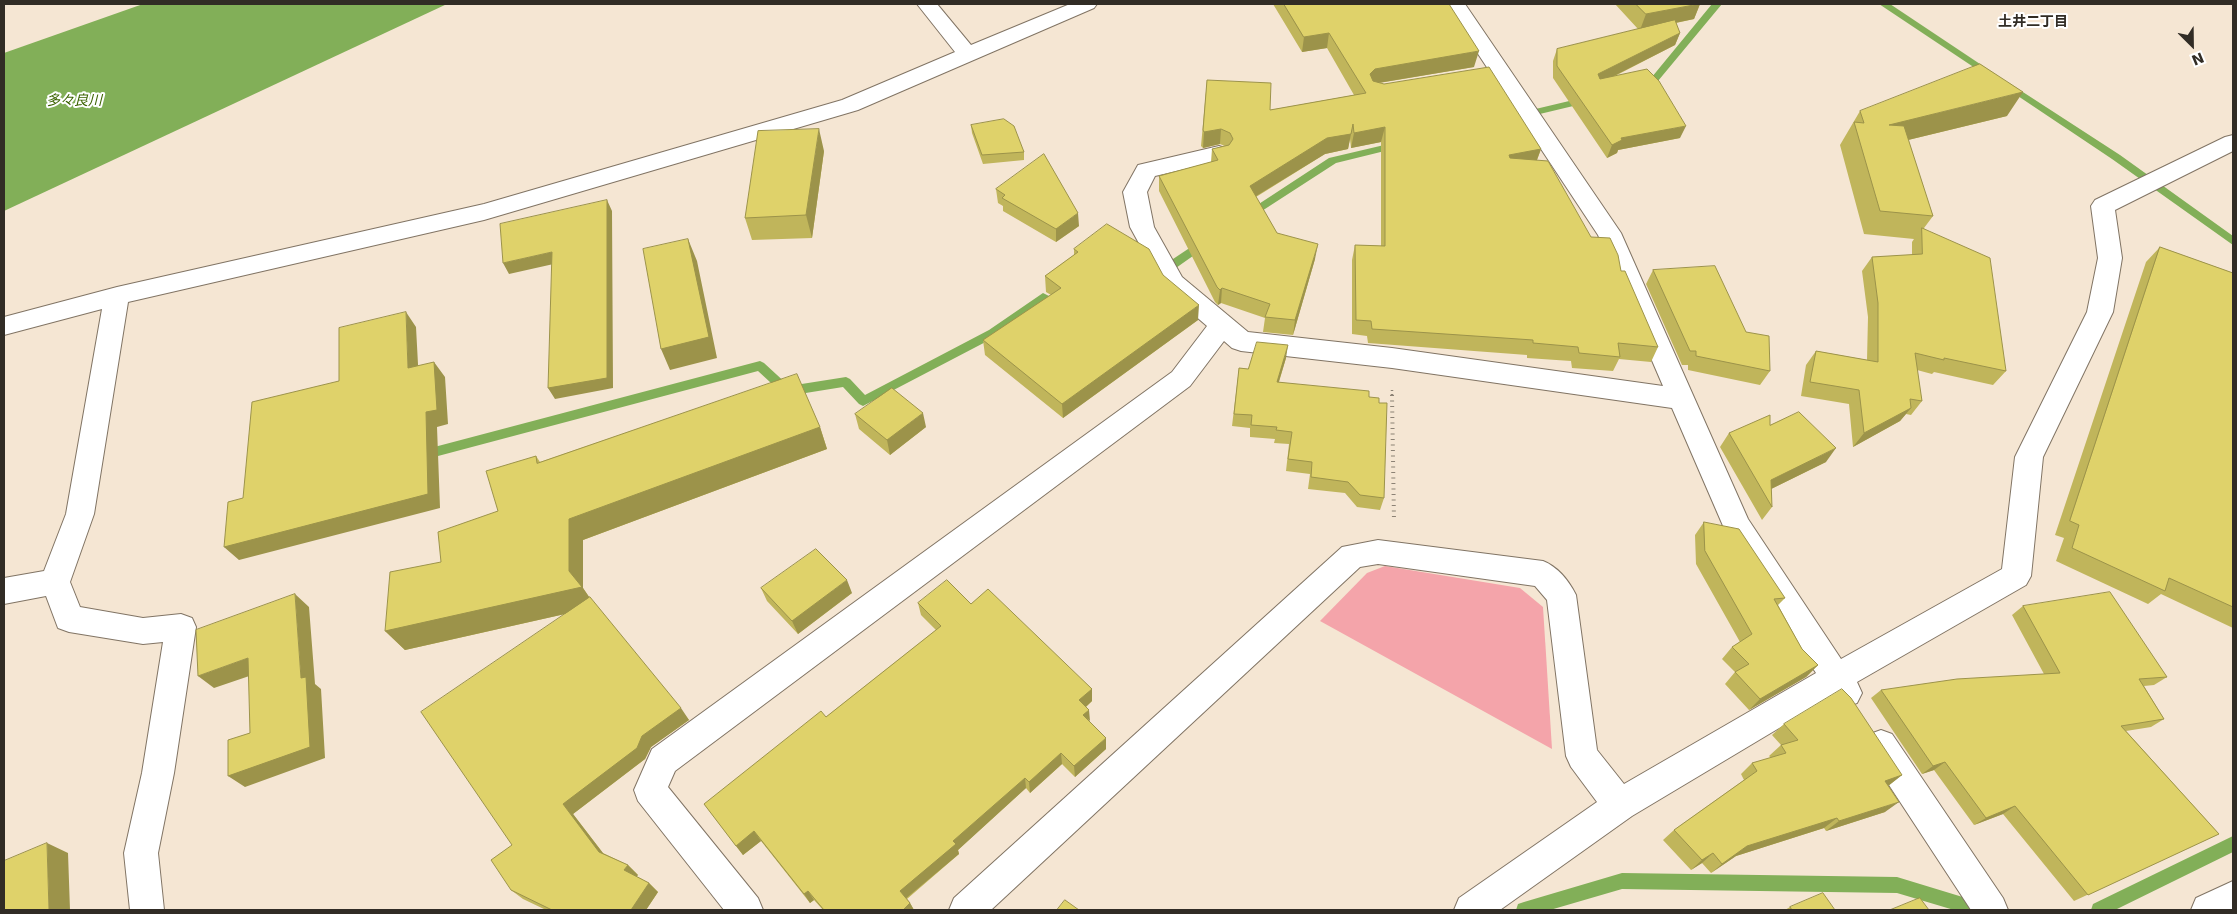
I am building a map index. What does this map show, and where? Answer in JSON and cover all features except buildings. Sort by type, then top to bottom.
[{"type":"street","points":[[927,4],[968,55]]},
{"type":"street","points":[[4,326],[117,296],[484,212],[850,105],[1087,4]]},
{"type":"street","points":[[1455,4],[1491,72],[1609,233],[1737,526],[1991,910]]},
{"type":"street","points":[[1471,910],[1620,805],[1836,678],[2016,576],[2029,457],[2100,312],[2110,258],[2103,206],[2233,142]]},
{"type":"street","points":[[1219,154],[1146,170],[1135,192],[1142,227],[1173,283],[1241,340],[1392,358],[1680,399]]},
{"type":"street","points":[[117,296],[80,514],[55,582],[69,619],[143,631],[181,627],[158,773],[141,853],[147,910]]},
{"type":"street","points":[[746,910],[650,790],[663,760],[1181,378],[1222,324]]},
{"type":"street","points":[[966,910],[1352,556],[1378,552],[1543,574],[1561,595],[1582,756],[1620,805]]},
{"type":"street","points":[[4,592],[55,582]]},
{"type":"street","points":[[2208,910],[2233,898]]},
{"type":"path","points":[[1392,358],[1394,554]]},
{"type":"shaded area","points":[[1385,566],[1520,588],[1543,607],[1552,749],[1320,621],[1367,573]]},
{"type":"water","name":"多々良川","points":[[143,4],[447,4],[4,211],[4,53]]},
{"type":"waterway","points":[[1642,87],[1650,85],[1717,4]]},
{"type":"waterway","points":[[1884,4],[1990,74]]},
{"type":"waterway","points":[[2009,86],[2116,157],[2233,241]]},
{"type":"waterway","points":[[1523,115],[1586,100]]},
{"type":"waterway","points":[[1247,215],[1333,160],[1397,145]]},
{"type":"waterway","points":[[1162,272],[1203,243]]},
{"type":"waterway","points":[[423,455],[760,366],[787,391],[846,382],[863,401],[993,333],[1043,297],[1059,306]]},
{"type":"waterway","points":[[2099,910],[2233,844]]},
{"type":"waterway","points":[[1524,910],[1622,881],[1897,885],[1979,910]]},
{"type":"district","name":"土井二丁目","points":[[2033,22]]}]
